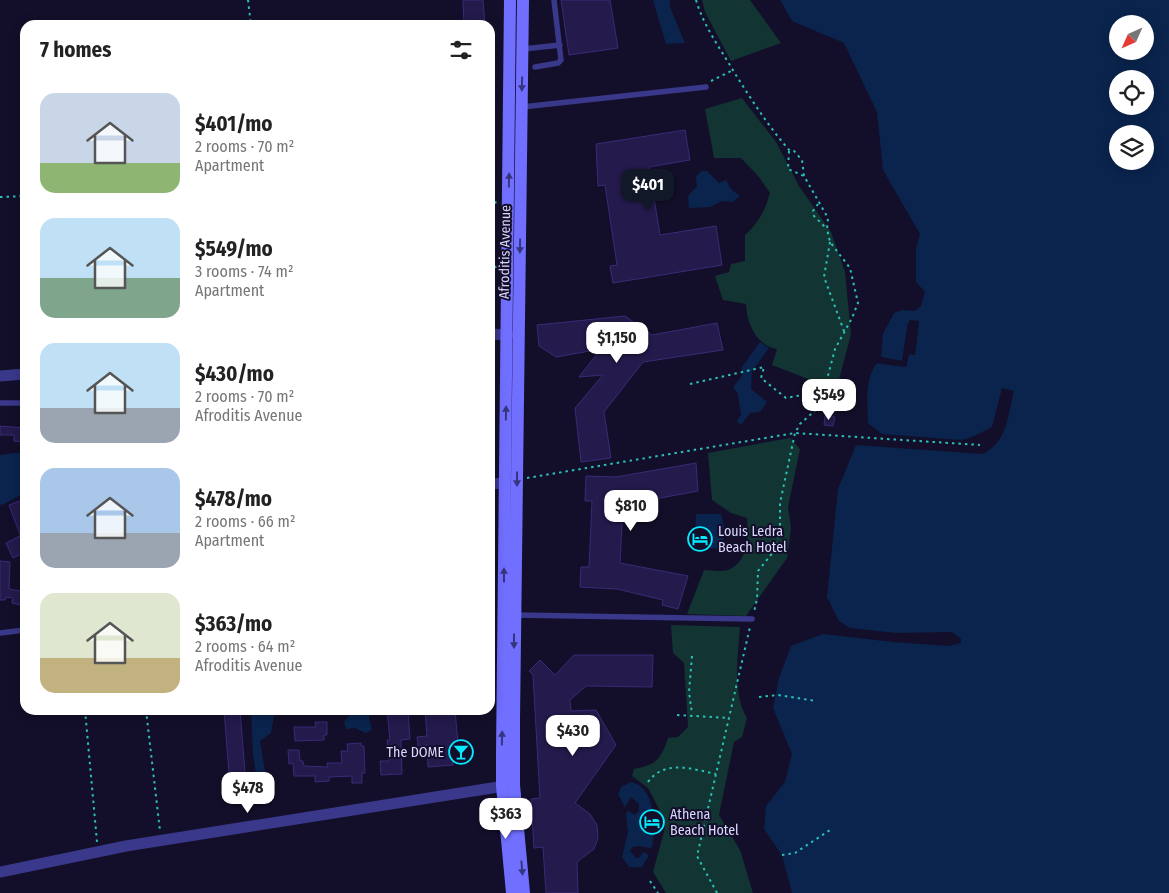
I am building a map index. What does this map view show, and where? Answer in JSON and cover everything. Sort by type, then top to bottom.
[{"type":"main road","name":"Afroditis Avenue","points":[[510,0],[508,334],[514,616],[508,786],[524,893]]},
{"type":"main road","name":"Afroditis Avenue","points":[[512,893],[508,786],[511,481],[522,107],[523,0]]},
{"type":"street","points":[[495,334],[508,334]]},
{"type":"street","points":[[0,376],[20,374]]},
{"type":"street","points":[[495,483],[511,481]]},
{"type":"street","points":[[0,872],[161,841],[508,786]]},
{"type":"lane","points":[[535,67],[560,62],[560,44],[554,0]]},
{"type":"lane","points":[[523,49],[560,44]]},
{"type":"lane","points":[[522,107],[706,87]]},
{"type":"lane","points":[[0,403],[20,402]]},
{"type":"lane","points":[[514,616],[752,619]]},
{"type":"lane","points":[[0,633],[20,631]]},
{"type":"path","points":[[248,0],[250,20]]},
{"type":"path","points":[[696,0],[708,31],[776,135],[790,151],[794,152],[802,160],[804,176],[828,218],[827,229],[830,242],[824,277],[844,331]]},
{"type":"path","points":[[706,87],[714,79],[733,70]]},
{"type":"path","points":[[790,151],[788,169],[804,176]]},
{"type":"path","points":[[0,197],[20,196]]},
{"type":"path","points":[[818,203],[813,211],[814,216],[827,229]]},
{"type":"path","points":[[717,893],[697,856],[757,599],[758,571],[774,551],[780,531],[780,503],[795,433],[800,424],[820,406],[835,349],[858,303],[850,268],[830,242]]},
{"type":"path","points":[[690,384],[764,368],[761,378],[786,398],[824,392]]},
{"type":"path","points":[[511,481],[795,433],[980,445]]},
{"type":"path","points":[[751,530],[780,531]]},
{"type":"path","points":[[692,656],[689,692],[692,714]]},
{"type":"path","points":[[758,697],[778,695],[816,701]]},
{"type":"path","points":[[677,715],[692,714],[729,718]]},
{"type":"path","points":[[85,715],[98,852]]},
{"type":"path","points":[[147,715],[161,841]]},
{"type":"path","points":[[648,782],[655,773],[676,767],[716,774]]},
{"type":"path","points":[[782,855],[795,853],[830,830]]},
{"type":"path","points":[[650,881],[658,893]]},
{"type":"green space","points":[[702,0],[750,0],[781,43],[731,61],[705,12]]},
{"type":"green space","points":[[742,98],[776,142],[799,186],[831,232],[845,272],[851,334],[835,395],[836,412],[822,411],[802,400],[808,379],[772,365],[777,349],[763,343],[758,338],[748,319],[746,304],[723,300],[715,276],[729,272],[731,264],[745,261],[745,235],[761,216],[770,193],[759,177],[741,158],[714,158],[705,109]]},
{"type":"green space","points":[[790,438],[800,449],[788,507],[791,528],[787,558],[746,616],[687,614],[704,570],[728,570],[740,561],[746,548],[747,518],[731,513],[712,500],[708,453]]},
{"type":"green space","points":[[671,625],[740,627],[737,674],[739,698],[747,718],[742,737],[734,742],[719,815],[740,850],[753,893],[666,893],[653,872],[665,828],[659,809],[648,788],[632,776],[634,769],[657,760],[668,738],[678,737],[688,727],[684,663],[673,653]]},
{"type":"water","points":[[653,0],[670,0],[670,7],[685,43],[666,44]]},
{"type":"water","points":[[780,0],[1169,0],[1169,893],[792,893],[782,855],[764,829],[766,806],[785,782],[792,754],[773,708],[779,678],[791,646],[823,634],[949,646],[961,643],[961,639],[952,632],[897,633],[850,628],[839,621],[827,597],[838,489],[856,445],[982,454],[997,443],[1002,436],[1014,391],[1002,388],[992,427],[961,440],[882,434],[868,423],[868,384],[873,369],[877,363],[906,367],[909,354],[915,355],[919,322],[911,320],[908,323],[902,361],[881,357],[883,334],[894,313],[903,310],[915,311],[921,306],[925,292],[916,282],[916,249],[920,234],[883,170],[877,112],[844,43],[792,21]]},
{"type":"water","points":[[702,171],[707,171],[719,183],[726,180],[731,189],[740,196],[733,202],[722,201],[710,207],[689,208],[688,196],[697,186],[696,176]]},
{"type":"water","points":[[760,342],[769,348],[752,371],[751,389],[767,402],[760,412],[750,413],[741,425],[737,421],[741,415],[738,394],[733,387],[742,376],[742,367]]},
{"type":"water","points":[[20,453],[20,496],[2,505],[0,504],[0,455]]},
{"type":"water","points":[[696,514],[721,514],[725,532],[721,549],[695,547]]},
{"type":"water","points":[[251,715],[274,715],[271,733],[260,741],[270,801],[260,801],[253,754]]},
{"type":"water","points":[[350,715],[369,715],[372,729],[366,733],[355,728],[346,729],[344,722]]},
{"type":"water","points":[[631,782],[639,785],[650,800],[654,819],[652,847],[632,847],[630,851],[636,858],[640,857],[643,852],[649,855],[642,867],[629,867],[622,857],[628,832],[626,814],[628,811],[635,815],[639,811],[639,804],[631,797],[625,807],[618,794],[621,787]]},
{"type":"pier","points":[[910,320],[919,321],[915,355],[909,354],[906,367],[877,363],[878,361],[904,364],[906,353],[913,352],[917,323],[910,324],[903,363],[880,359],[881,357],[902,361]]},
{"type":"building","points":[[463,0],[483,0],[485,20],[464,20]]},
{"type":"building","points":[[561,0],[610,0],[618,48],[569,55]]},
{"type":"building","points":[[685,130],[690,160],[649,167],[660,235],[716,226],[722,265],[613,283],[610,266],[617,265],[605,185],[598,186],[596,144]]},
{"type":"building","points":[[625,316],[652,335],[717,323],[723,350],[643,362],[604,412],[611,458],[581,462],[575,408],[603,375],[579,377],[601,349],[556,357],[539,346],[537,325]]},
{"type":"building","points":[[825,416],[835,417],[833,426],[824,425]]},
{"type":"building","points":[[0,426],[20,428],[20,442],[14,441],[14,435],[0,435]]},
{"type":"building","points":[[696,463],[698,491],[623,505],[620,563],[688,576],[678,609],[662,605],[663,600],[617,589],[580,587],[581,567],[589,567],[592,501],[585,501],[586,476],[616,477]]},
{"type":"building","points":[[20,501],[20,534],[9,505]]},
{"type":"building","points":[[20,536],[20,554],[13,558],[6,543]]},
{"type":"building","points":[[0,561],[10,562],[9,589],[20,591],[20,605],[12,603],[13,598],[6,597],[5,600],[0,600]]},
{"type":"building","points":[[574,655],[653,655],[652,687],[586,686],[570,700],[571,711],[596,710],[616,745],[575,803],[590,814],[597,825],[598,838],[594,849],[577,862],[578,893],[546,893],[543,847],[534,848],[531,799],[540,798],[533,675],[529,671],[540,660],[555,675]]},
{"type":"building","points":[[224,715],[240,715],[247,798],[231,799]]},
{"type":"building","points":[[388,715],[408,715],[410,739],[401,740],[402,774],[381,775],[380,761],[389,761],[387,740],[390,740]]},
{"type":"building","points":[[425,715],[455,715],[459,755],[453,756],[453,765],[428,767],[427,745],[418,746],[417,737],[427,736]]},
{"type":"building","points":[[315,722],[327,722],[327,735],[324,735],[324,740],[295,741],[294,727],[316,727]]},
{"type":"building","points":[[361,743],[361,746],[364,746],[365,773],[362,773],[362,783],[352,783],[352,776],[329,777],[329,781],[315,782],[315,776],[294,776],[293,763],[289,764],[288,750],[299,750],[300,761],[303,761],[304,766],[328,767],[327,763],[342,763],[341,751],[348,751],[347,744]]},
{"type":"place","name":"Louis Ledra Beach Hotel","points":[[700,539]]},
{"type":"place","name":"The DOME","points":[[461,752]]},
{"type":"place","name":"Athena Beach Hotel","points":[[652,822]]}]
